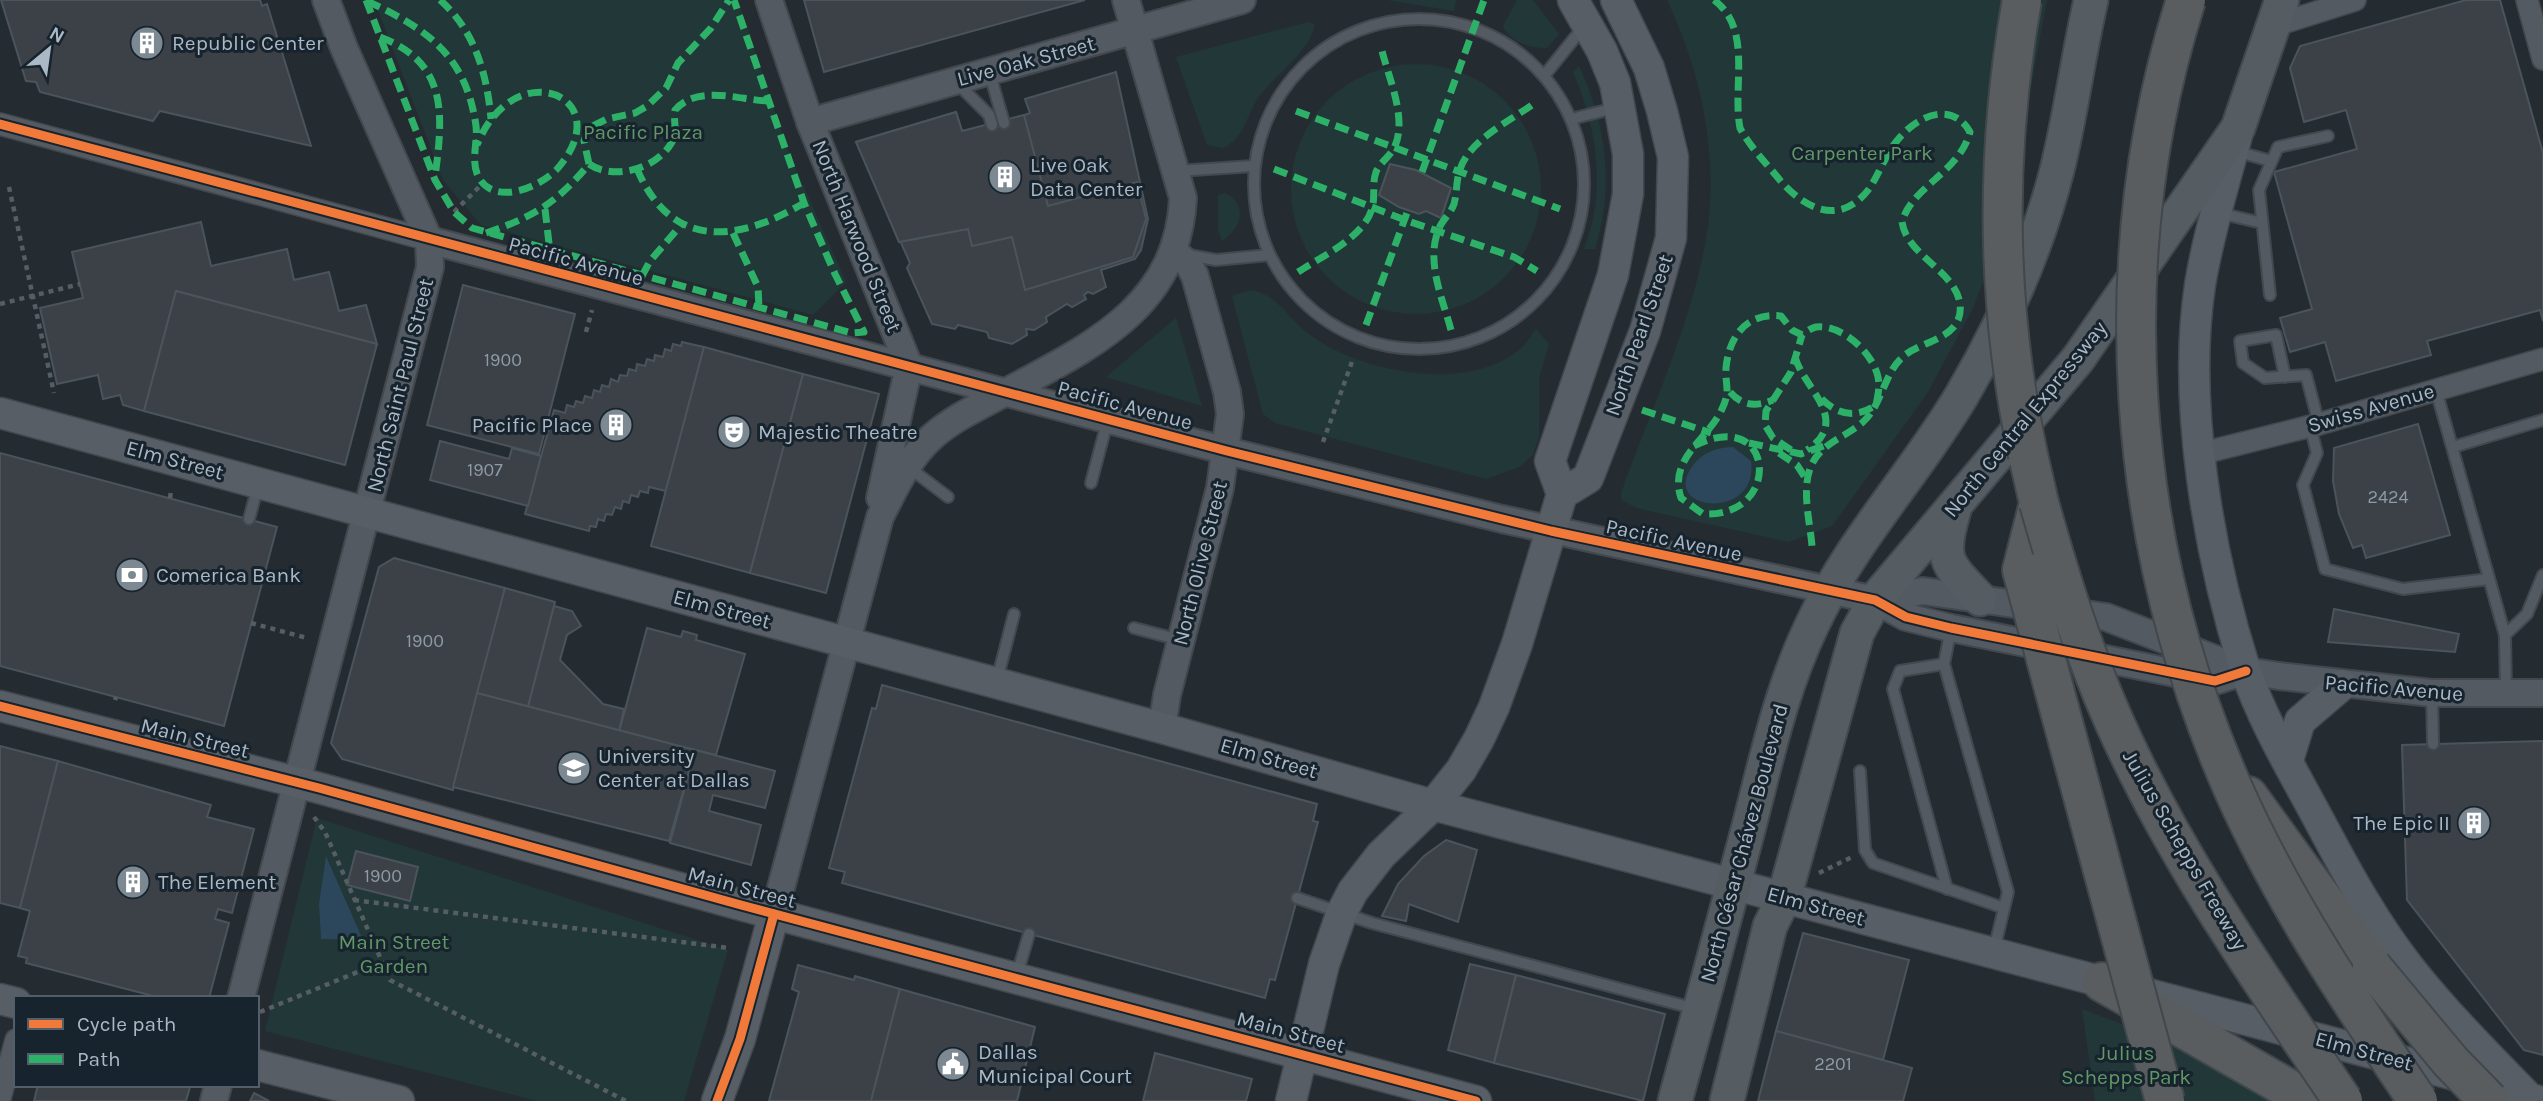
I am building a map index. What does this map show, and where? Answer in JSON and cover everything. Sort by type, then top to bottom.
[{"type":"highway","name":"Julius Schepps Freeway","points":[[2022,0],[2004,142],[2003,264],[2015,387],[2039,503],[2081,640],[2131,758],[2209,898],[2343,1101]]},
{"type":"highway","points":[[2186,0],[2163,88],[2148,168],[2139,248],[2136,363],[2146,484],[2161,566],[2189,673],[2220,757],[2288,897],[2418,1101]]},
{"type":"highway","points":[[2039,503],[2022,570],[2165,1101]]},
{"type":"highway","points":[[2220,757],[2372,967],[2451,1062],[2489,1101]]},
{"type":"highway","points":[[2102,982],[2310,1101]]},
{"type":"main road","name":"North Pearl Street","points":[[1580,11],[1611,72],[1622,107],[1628,154],[1625,221],[1614,275],[1550,461],[1562,494],[1588,478],[1645,331],[1671,238],[1672,156],[1662,111],[1648,68],[1616,0]]},
{"type":"main road","points":[[1829,591],[1856,545],[1956,405],[2010,303],[2042,222],[2063,144],[2091,0]]},
{"type":"main road","name":"North Central Expressway","points":[[2277,13],[2236,139],[2200,286],[2197,351],[2199,454],[2217,557],[2246,671],[2288,760],[2351,879],[2411,970],[2466,1033],[2534,1100]]},
{"type":"main road","name":"North Central Expressway","points":[[1875,600],[2078,359],[2236,139]]},
{"type":"main road","points":[[1727,1101],[1770,926],[1784,898],[1857,633],[1875,600],[1881,541],[1948,450],[1958,424],[1956,405]]},
{"type":"main road","name":"Elm Street","points":[[0,413],[1162,728],[1433,805],[2455,1075],[2534,1100]]},
{"type":"main road","points":[[1291,1101],[1324,964],[1342,912],[1353,891],[1381,855],[1433,805],[1461,770],[1494,707],[1562,494]]},
{"type":"main road","points":[[1955,504],[1945,544],[1946,555],[1950,566],[1980,599]]},
{"type":"main road","name":"North César Chávez Boulevard","points":[[1675,1101],[1786,691],[1812,623],[1829,591]]},
{"type":"main road","points":[[2288,760],[2300,722],[2342,685]]},
{"type":"main road","name":"Main Street","points":[[0,706],[297,783],[774,914],[1476,1101]]},
{"type":"main road","points":[[717,1101],[740,1039],[774,914]]},
{"type":"main road","points":[[259,1066],[319,1085],[399,1101]]},
{"type":"street","name":"North Saint Paul Street","points":[[242,996],[430,267],[429,240],[344,48],[326,0]]},
{"type":"street","name":"North Harwood Street","points":[[769,0],[810,122],[909,366]]},
{"type":"street","points":[[774,914],[880,517],[907,466],[922,447],[955,418],[1007,392],[1095,341],[1128,318],[1145,300],[1175,253],[1182,227],[1183,198],[1126,0]]},
{"type":"street","name":"Live Oak Street","points":[[810,122],[1242,0]]},
{"type":"street","points":[[2277,13],[2355,0]]},
{"type":"street","points":[[2527,0],[2543,59]]},
{"type":"street","name":"Pacific Avenue","points":[[0,124],[1227,451],[1551,531],[1875,600],[1906,617],[1951,628],[2216,681],[2246,671]]},
{"type":"street","name":"North Olive Street","points":[[1162,728],[1180,640],[1227,451],[1230,414],[1227,392],[1195,276],[1189,265],[1175,253]]},
{"type":"street","name":"Swiss Avenue","points":[[2199,454],[2314,425],[2543,359]]},
{"type":"street","points":[[880,517],[879,501],[909,366]]},
{"type":"street","name":"Pacific Avenue","points":[[1875,600],[1923,591],[2106,617],[2246,671],[2342,685],[2432,693],[2543,693]]},
{"type":"street","points":[[0,1098],[14,1047]]},
{"type":"lane","points":[[1544,76],[1580,11]]},
{"type":"lane","points":[[1408,19],[1442,21],[1474,28],[1516,51],[1544,76],[1571,119],[1581,152],[1584,186],[1581,221],[1570,253],[1552,283],[1528,309],[1491,333],[1466,343],[1431,349],[1395,348],[1360,339],[1332,325],[1306,306],[1285,282],[1269,255],[1256,216],[1254,166],[1265,124],[1274,103],[1293,76],[1325,48],[1344,36],[1375,24],[1408,19]]},
{"type":"lane","points":[[954,80],[998,124],[989,71]]},
{"type":"lane","points":[[1571,119],[1605,108],[1622,107]]},
{"type":"lane","points":[[2270,295],[2259,190],[2278,147],[2328,136]]},
{"type":"lane","points":[[2236,139],[2271,161]]},
{"type":"lane","points":[[1177,171],[1254,166]]},
{"type":"lane","points":[[2216,213],[2262,223]]},
{"type":"lane","points":[[1175,253],[1216,260],[1269,255]]},
{"type":"lane","points":[[2285,376],[2276,335],[2240,341],[2243,363],[2265,378],[2306,375],[2318,453],[2302,485],[2325,569],[2403,589],[2489,579]]},
{"type":"lane","points":[[2436,390],[2505,635],[2506,694]]},
{"type":"lane","points":[[1091,483],[1108,419]]},
{"type":"lane","points":[[2453,447],[2543,420]]},
{"type":"lane","points":[[907,466],[948,497]]},
{"type":"lane","points":[[249,519],[258,483]]},
{"type":"lane","points":[[2505,635],[2527,614],[2543,575]]},
{"type":"lane","points":[[997,683],[1014,614]]},
{"type":"lane","points":[[1134,628],[1180,640]]},
{"type":"lane","points":[[1951,628],[1944,664],[2008,892],[1994,953]]},
{"type":"lane","points":[[1944,664],[1900,671],[1893,689],[1947,889]]},
{"type":"lane","points":[[2432,693],[2433,744]]},
{"type":"lane","points":[[1860,771],[1864,850],[1873,863],[2004,908]]},
{"type":"lane","points":[[1297,898],[1700,1010]]},
{"type":"lane","points":[[1016,978],[1029,934]]},
{"type":"path","points":[[454,212],[483,183]]},
{"type":"path","points":[[9,187],[54,393]]},
{"type":"path","points":[[0,304],[80,284]]},
{"type":"path","points":[[586,332],[592,310]]},
{"type":"path","points":[[1323,442],[1353,359]]},
{"type":"path","points":[[170,498],[171,491]]},
{"type":"path","points":[[251,623],[307,638]]},
{"type":"path","points":[[314,817],[325,832],[390,980],[626,1101]]},
{"type":"path","points":[[1815,875],[1864,850]]},
{"type":"path","points":[[353,900],[729,948]]},
{"type":"path","points":[[259,1012],[383,962]]},
{"type":"green space","name":"Pacific Plaza","points":[[374,0],[738,0],[788,151],[846,282],[813,315],[481,225],[443,180]]},
{"type":"green space","points":[[1387,0],[1456,0],[1454,11]]},
{"type":"green space","points":[[1517,0],[1533,0],[1559,34],[1547,48],[1522,43],[1506,32],[1503,26]]},
{"type":"green space","name":"Carpenter Park","points":[[1667,0],[2047,0],[2006,223],[1972,310],[1928,392],[1832,526],[1789,542],[1636,508],[1622,500],[1621,493],[1666,375],[1696,285],[1703,255],[1711,190],[1710,157],[1700,92],[1680,30]]},
{"type":"green space","points":[[1308,22],[1315,25],[1306,45],[1261,94],[1237,137],[1224,148],[1207,145],[1176,57]]},
{"type":"green space","points":[[1416,64],[1452,69],[1475,79],[1495,92],[1513,110],[1536,153],[1541,189],[1536,225],[1526,248],[1513,268],[1495,286],[1452,309],[1416,314],[1380,309],[1357,299],[1337,286],[1319,268],[1296,225],[1291,189],[1296,153],[1306,130],[1319,110],[1337,92],[1380,69]]},
{"type":"green space","points":[[1579,66],[1596,110],[1605,156],[1605,202],[1595,249],[1584,249],[1591,227],[1597,182],[1593,137],[1573,72]]},
{"type":"green space","points":[[1225,193],[1237,204],[1240,217],[1234,230],[1222,241],[1218,230],[1218,195]]},
{"type":"green space","points":[[1251,290],[1275,301],[1306,332],[1328,346],[1353,358],[1411,373],[1470,371],[1496,364],[1522,348],[1536,329],[1549,344],[1539,378],[1539,436],[1533,455],[1519,467],[1486,479],[1275,423],[1263,414],[1232,296]]},
{"type":"green space","points":[[1176,318],[1202,406],[1106,377]]},
{"type":"green space","name":"Main Street Garden","points":[[317,818],[728,950],[684,1101],[537,1101],[265,1031]]},
{"type":"green space","name":"Julius Schepps Park","points":[[2082,1009],[2180,1046],[2283,1101],[2095,1101]]},
{"type":"water","points":[[1733,447],[1751,461],[1750,481],[1741,494],[1727,501],[1712,503],[1698,500],[1688,492],[1686,480],[1694,464],[1702,456],[1722,448]]},
{"type":"water","points":[[326,856],[363,940],[321,939],[319,904]]},
{"type":"building","name":"Republic Center","points":[[1,0],[260,0],[262,6],[267,4],[311,146],[160,111],[153,121],[40,92],[36,82],[26,81]]},
{"type":"building","points":[[804,0],[1085,0],[824,72]]},
{"type":"building","points":[[2466,0],[2500,0],[2543,153],[2543,321],[2540,310],[2427,341],[2431,355],[2336,381],[2325,342],[2290,352],[2280,318],[2312,309],[2274,172],[2357,149],[2346,110],[2304,122],[2290,68],[2300,46]]},
{"type":"building","name":"Live Oak Data Center","points":[[1116,72],[1148,219],[1141,250],[1135,259],[1101,270],[1106,287],[1093,294],[1088,292],[1084,295],[1086,299],[1072,307],[1067,304],[1046,317],[1047,322],[1034,330],[1026,329],[1027,335],[1012,344],[989,338],[987,332],[958,325],[955,329],[932,324],[907,268],[910,263],[856,142],[956,112],[962,131],[1004,123],[1030,113],[1025,99]]},
{"type":"building","points":[[956,112],[962,131],[1024,115],[1048,206],[1137,182],[1146,219],[1133,257],[1025,290],[1012,237],[972,246],[968,229],[899,242],[856,142]]},
{"type":"building","points":[[1390,164],[1416,170],[1451,188],[1441,218],[1426,211],[1419,214],[1399,207],[1379,195]]},
{"type":"building","points":[[201,222],[211,266],[287,249],[294,280],[329,272],[339,311],[366,305],[377,344],[176,291],[144,411],[123,405],[120,395],[103,399],[98,375],[57,384],[40,308],[83,298],[72,252]]},
{"type":"building","points":[[463,285],[575,314],[539,454],[427,425]]},
{"type":"building","points":[[176,291],[377,344],[345,465],[144,411]]},
{"type":"building","name":"Pacific Place","points":[[682,342],[704,347],[666,491],[649,487],[648,493],[640,491],[638,497],[631,495],[629,503],[623,501],[621,509],[615,507],[612,515],[606,514],[604,521],[598,519],[596,527],[590,526],[589,531],[525,514],[554,410],[565,413],[567,405],[574,407],[576,401],[583,403],[585,396],[592,398],[594,390],[600,392],[602,385],[609,387],[611,379],[618,382],[620,375],[627,376],[629,369],[636,371],[637,364],[645,366],[647,359],[654,361],[655,355],[663,357],[665,349],[671,351],[673,344],[681,346]]},
{"type":"building","name":"Majestic Theatre","points":[[704,347],[803,374],[750,573],[651,546]]},
{"type":"building","points":[[803,374],[879,394],[826,593],[750,573]]},
{"type":"building","points":[[2418,424],[2450,535],[2366,558],[2362,545],[2353,548],[2339,514],[2333,481],[2334,448]]},
{"type":"building","points":[[440,441],[509,459],[512,448],[541,456],[528,506],[430,480]]},
{"type":"building","name":"Comerica Bank","points":[[0,453],[277,527],[224,726],[0,666]]},
{"type":"building","points":[[394,558],[505,588],[453,790],[342,759],[331,743],[379,567]]},
{"type":"building","points":[[505,588],[555,602],[528,707],[477,693]]},
{"type":"building","points":[[554,606],[572,611],[581,626],[567,635],[560,660],[603,704],[624,709],[619,732],[528,707]]},
{"type":"building","points":[[2334,609],[2459,634],[2455,652],[2328,642]]},
{"type":"building","points":[[647,628],[681,637],[683,631],[697,635],[696,640],[745,654],[716,755],[619,732]]},
{"type":"building","points":[[882,685],[1317,804],[1313,821],[1318,822],[1275,980],[1270,979],[1265,998],[842,883],[845,872],[829,868],[872,708],[876,709]]},
{"type":"building","name":"University Center at Dallas","points":[[477,693],[695,750],[669,841],[453,787]]},
{"type":"building","name":"The Epic II","points":[[2543,741],[2543,1055],[2524,1050],[2407,900],[2402,745]]},
{"type":"building","points":[[0,746],[58,761],[20,908],[0,903]]},
{"type":"building","points":[[695,750],[775,771],[765,808],[713,795],[709,811],[761,825],[751,865],[670,843]]},
{"type":"building","name":"The Element","points":[[58,761],[211,805],[207,817],[254,829],[232,913],[218,909],[215,919],[229,923],[210,996],[153,996],[26,963],[27,958],[18,956],[30,911],[20,908]]},
{"type":"building","points":[[1446,840],[1477,850],[1458,922],[1409,904],[1406,921],[1382,916],[1398,884],[1424,856]]},
{"type":"building","points":[[356,851],[418,867],[410,901],[347,885]]},
{"type":"building","points":[[1803,933],[1909,960],[1883,1060],[1776,1031]]},
{"type":"building","points":[[1470,964],[1516,975],[1494,1063],[1448,1050]]},
{"type":"building","points":[[798,965],[854,980],[855,976],[900,989],[871,1101],[769,1101],[799,992],[792,989]]},
{"type":"building","points":[[1516,975],[1665,1014],[1643,1101],[1494,1063]]},
{"type":"building","name":"Dallas Municipal Court","points":[[900,989],[1035,1027],[1017,1101],[871,1101]]},
{"type":"building","points":[[1776,1031],[1912,1068],[1903,1101],[1758,1101]]},
{"type":"building","points":[[1155,1053],[1252,1079],[1246,1101],[1143,1101]]},
{"type":"building","points":[[38,1087],[190,1087],[186,1101],[34,1101]]},
{"type":"building","points":[[254,1093],[269,1101],[250,1101]]},
{"type":"marked path","points":[[366,0],[435,180],[454,212],[472,228],[852,333],[864,332],[804,203],[734,0]]},
{"type":"marked path","points":[[440,0],[462,25],[477,54],[491,119]]},
{"type":"marked path","points":[[486,233],[531,214],[566,189],[589,164],[584,141],[589,128],[607,119],[635,113],[647,106],[666,88],[678,63],[711,28],[729,0]]},
{"type":"marked path","points":[[1422,172],[1484,0]]},
{"type":"marked path","points":[[1714,0],[1726,12],[1737,42],[1740,128],[1753,148],[1789,190],[1811,205],[1822,210],[1834,210],[1846,208],[1858,201],[1869,189],[1896,142],[1923,119],[1933,115],[1953,116],[1970,132],[1956,158],[1915,199],[1902,222],[1912,244],[1950,282],[1960,304],[1960,315],[1956,324],[1941,337],[1905,355],[1892,370],[1870,415],[1817,455],[1809,471],[1806,492],[1812,546]]},
{"type":"marked path","points":[[367,1],[425,34],[453,63],[471,101],[476,126],[476,172],[487,187],[496,191],[519,191],[551,175],[574,143],[577,121],[569,105],[555,95],[535,92],[514,99],[494,116],[477,145]]},
{"type":"marked path","points":[[380,37],[403,48],[419,61],[430,77],[439,113],[435,177]]},
{"type":"marked path","points":[[1298,272],[1343,244],[1363,226],[1369,215],[1373,204],[1376,172],[1395,146],[1399,123],[1396,99],[1382,51]]},
{"type":"marked path","points":[[589,164],[610,172],[622,172],[634,170],[656,159],[674,138],[675,110],[695,97],[719,95],[768,101]]},
{"type":"marked path","points":[[1451,330],[1435,268],[1438,231],[1454,204],[1459,173],[1470,152],[1489,134],[1532,105]]},
{"type":"marked path","points":[[1296,111],[1560,209]]},
{"type":"marked path","points":[[637,169],[652,196],[669,214],[688,226],[709,231],[731,231],[755,226],[804,203]]},
{"type":"marked path","points":[[1274,169],[1405,220],[1514,257],[1537,271]]},
{"type":"marked path","points":[[545,209],[550,252]]},
{"type":"marked path","points":[[1366,325],[1408,210]]},
{"type":"marked path","points":[[642,276],[650,261],[681,225]]},
{"type":"marked path","points":[[733,233],[758,287],[759,308]]},
{"type":"marked path","points":[[1694,446],[1721,437],[1741,439],[1754,450],[1759,466],[1757,483],[1747,499],[1729,511],[1703,514],[1681,498],[1678,484],[1685,460],[1691,450],[1699,440],[1716,420],[1725,403],[1726,368],[1731,346],[1742,328],[1758,318],[1781,316],[1792,330],[1802,335],[1816,327],[1836,330],[1855,342],[1870,359],[1879,381],[1876,405],[1868,410],[1845,413],[1831,407],[1818,395]]},
{"type":"marked path","points":[[1791,450],[1773,438],[1765,425],[1766,411],[1791,372],[1802,335]]},
{"type":"marked path","points":[[1795,357],[1825,416],[1825,427],[1820,439],[1807,450]]},
{"type":"marked path","points":[[1730,392],[1744,403],[1761,404],[1773,400]]},
{"type":"marked path","points":[[1642,410],[1711,433]]},
{"type":"marked path","points":[[1749,443],[1801,454],[1826,445]]},
{"type":"marked path","points":[[1779,453],[1797,465],[1806,479]]},
{"type":"cycle path","points":[[0,124],[1227,451],[1551,531],[1875,600],[1906,617],[1951,628],[2215,681],[2246,671]]},
{"type":"cycle path","points":[[0,706],[319,788],[741,905],[1476,1101]]},
{"type":"cycle path","points":[[717,1101],[740,1039],[774,914]]},
{"type":"place","name":"Republic Center","points":[[147,43]]},
{"type":"place","name":"Live Oak Data Center","points":[[1005,177]]},
{"type":"place","name":"Pacific Place","points":[[616,425]]},
{"type":"place","name":"Majestic Theatre","points":[[734,432]]},
{"type":"place","name":"Comerica Bank","points":[[132,575]]},
{"type":"place","name":"University Center at Dallas","points":[[574,768]]},
{"type":"place","name":"The Epic II","points":[[2474,823]]},
{"type":"place","name":"The Element","points":[[133,882]]},
{"type":"place","name":"Dallas Municipal Court","points":[[953,1064]]}]
